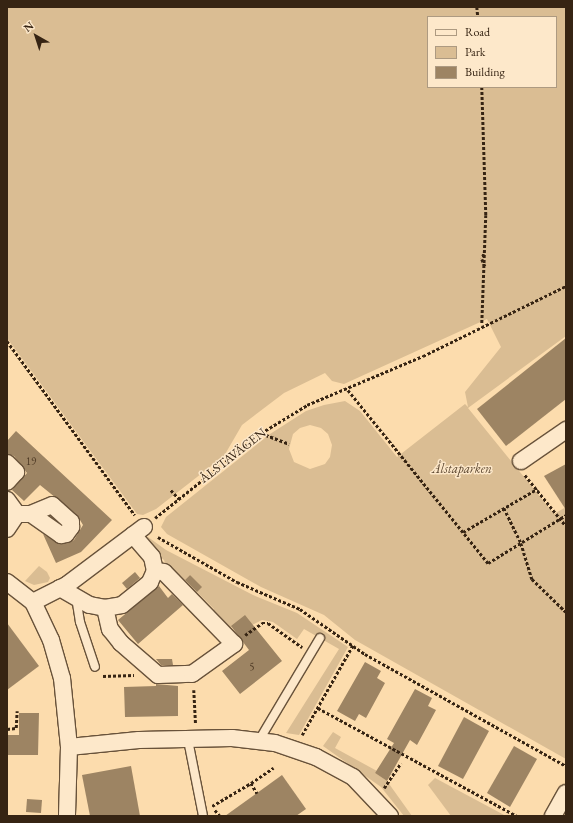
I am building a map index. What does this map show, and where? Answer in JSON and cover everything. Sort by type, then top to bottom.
[{"type":"street","points":[[521,465],[566,430]]},
{"type":"street","points":[[7,463],[16,472],[7,482]]},
{"type":"street","points":[[7,500],[24,514],[7,529]]},
{"type":"street","points":[[33,602],[60,588],[138,531],[152,557],[155,571],[150,582],[122,605],[105,608],[90,605],[60,588]]},
{"type":"street","points":[[105,608],[110,629],[121,643],[146,664],[154,674],[192,674],[234,644],[164,572],[155,571]]},
{"type":"street","points":[[7,582],[33,602],[51,640],[62,678],[69,747],[67,816]]},
{"type":"street","points":[[69,747],[110,742],[232,738],[258,742],[294,750],[316,757],[353,777],[390,816]]},
{"type":"street","points":[[553,816],[566,793]]},
{"type":"lane","points":[[76,597],[80,622],[95,667]]},
{"type":"lane","points":[[258,742],[320,638]]},
{"type":"lane","points":[[193,740],[202,814]]},
{"type":"path","points":[[482,88],[485,269],[482,326]]},
{"type":"path","name":"ÅLSTAVÄGEN","points":[[138,531],[261,432],[307,405],[348,390],[566,286]]},
{"type":"path","points":[[7,341],[100,470],[138,531],[176,549],[237,582],[300,608],[353,645],[566,766]]},
{"type":"path","points":[[348,390],[488,563],[566,515]]},
{"type":"path","points":[[261,432],[289,444]]},
{"type":"path","points":[[521,465],[537,490],[566,526]]},
{"type":"path","points":[[172,490],[179,499]]},
{"type":"path","points":[[463,532],[537,490]]},
{"type":"path","points":[[504,508],[521,543],[532,579],[566,612]]},
{"type":"path","points":[[234,644],[262,623],[268,623],[311,654]]},
{"type":"path","points":[[294,750],[353,645]]},
{"type":"path","points":[[95,667],[104,676],[154,674]]},
{"type":"path","points":[[192,674],[193,740]]},
{"type":"path","points":[[318,708],[517,816]]},
{"type":"path","points":[[7,729],[16,728],[17,711]]},
{"type":"path","points":[[381,792],[401,763]]},
{"type":"path","points":[[202,814],[273,768]]},
{"type":"path","points":[[251,782],[257,793]]},
{"type":"green space","name":"Ålstaparken","points":[[7,7],[566,7],[566,336],[468,408],[554,514],[566,507],[566,759],[355,640],[324,615],[261,587],[167,534],[161,527],[166,517],[270,434],[306,411],[324,405],[345,401],[360,411],[397,457],[465,404],[468,407],[465,392],[501,347],[487,319],[344,384],[332,381],[325,373],[284,393],[242,425],[224,456],[156,509],[143,515],[137,514],[7,338]],"holes":[[[310,425],[321,428],[328,434],[332,445],[330,457],[325,464],[310,469],[294,462],[289,449],[293,434],[300,428]]]},
{"type":"green space","points":[[148,537],[166,550],[253,595],[297,613],[348,647],[299,735],[286,733],[339,649],[304,629],[297,639],[273,622],[262,620],[252,625],[245,616],[228,630],[212,614],[214,609],[197,592],[190,575],[181,584],[167,570],[164,560],[144,542]]},
{"type":"green space","points":[[39,566],[47,572],[50,578],[48,582],[34,585],[25,581]]},
{"type":"green space","points":[[333,732],[341,737],[335,748],[377,771],[375,773],[387,781],[412,816],[404,816],[381,787],[323,746]]},
{"type":"green space","points":[[435,778],[506,816],[451,816],[428,785]]},
{"type":"building","points":[[566,338],[566,399],[506,446],[477,409]]},
{"type":"building","points":[[16,431],[112,520],[81,552],[56,563],[43,534],[59,544],[68,543],[74,540],[83,525],[77,515],[40,485],[24,501],[12,490],[27,473],[14,456],[7,454],[7,441]]},
{"type":"building","points":[[566,464],[566,510],[544,476]]},
{"type":"building","points":[[135,572],[140,578],[127,589],[122,583]]},
{"type":"building","points":[[190,575],[202,587],[197,592],[185,580]]},
{"type":"building","points":[[159,586],[168,598],[172,594],[183,605],[138,644],[118,620]]},
{"type":"building","points":[[245,615],[282,661],[240,694],[222,671],[249,650],[231,626]]},
{"type":"building","points":[[7,623],[39,666],[7,690]]},
{"type":"building","points":[[156,659],[172,659],[173,665],[161,665]]},
{"type":"building","points":[[365,662],[381,671],[377,678],[385,683],[366,718],[359,714],[355,721],[337,711]]},
{"type":"building","points":[[156,684],[178,686],[178,716],[125,717],[124,687],[156,686]]},
{"type":"building","points":[[415,689],[432,698],[428,706],[436,710],[417,745],[410,740],[387,781],[375,773],[394,743],[387,739]]},
{"type":"building","points":[[19,713],[39,713],[38,755],[7,755],[7,735],[19,735]]},
{"type":"building","points":[[464,717],[489,731],[463,779],[438,766]]},
{"type":"building","points":[[514,746],[537,759],[510,807],[487,793]]},
{"type":"building","points":[[131,766],[140,816],[90,816],[82,775]]},
{"type":"building","points":[[282,775],[306,809],[296,816],[225,816]]},
{"type":"building","points":[[27,799],[42,800],[41,813],[26,812]]}]
